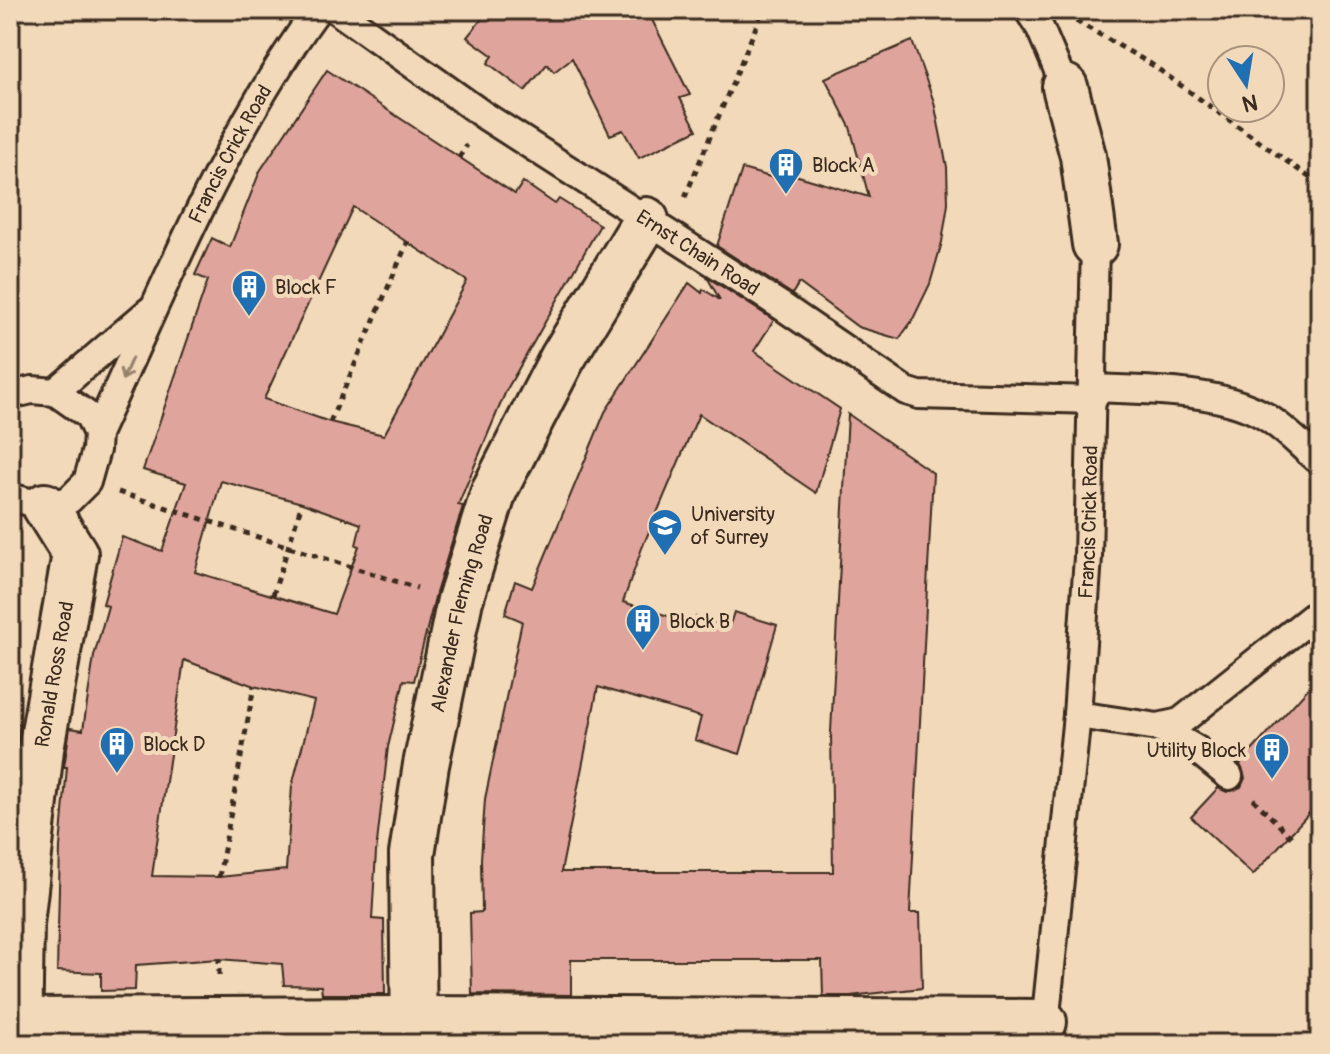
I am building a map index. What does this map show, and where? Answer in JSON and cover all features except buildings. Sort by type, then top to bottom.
[{"type":"street","name":"Francis Crick Road","points":[[1065,87],[1083,156],[1095,244]]},
{"type":"street","name":"Alexander Fleming Road","points":[[414,1031],[412,854],[426,765],[460,600],[494,491],[562,359],[658,228]]},
{"type":"street","name":"Ronald Ross Road","points":[[15,1029],[21,924],[41,749],[75,554],[27,502]]},
{"type":"street","points":[[15,1029],[1043,1033]]},
{"type":"lane","name":"Francis Crick Road","points":[[87,482],[97,434],[212,186],[258,102],[317,10]]},
{"type":"lane","name":"Ernst Chain Road","points":[[336,10],[485,116],[783,307],[906,391],[919,395],[1206,396],[1262,414],[1320,462]]},
{"type":"lane","name":"Francis Crick Road","points":[[1028,10],[1040,28],[1065,87]]},
{"type":"lane","name":"Francis Crick Road","points":[[1043,1033],[1077,715],[1088,557],[1095,244]]},
{"type":"lane","name":"Francis Crick Road","points":[[55,392],[156,304]]},
{"type":"lane","points":[[10,395],[32,390],[55,392],[89,416],[97,434]]},
{"type":"lane","points":[[27,502],[69,500],[87,482]]},
{"type":"lane","points":[[1077,715],[1158,727],[1180,722],[1320,611]]},
{"type":"lane","points":[[1158,727],[1196,749],[1229,776]]},
{"type":"path","points":[[658,228],[763,10]]},
{"type":"path","points":[[1073,20],[1151,64],[1320,185]]},
{"type":"path","points":[[330,422],[408,241]]},
{"type":"path","points":[[87,482],[288,549],[460,600]]},
{"type":"path","points":[[273,595],[302,503]]},
{"type":"path","points":[[219,877],[254,686]]},
{"type":"path","points":[[1229,776],[1295,841]]},
{"type":"place","name":"Block A","points":[[786,196]]},
{"type":"place","name":"Block F","points":[[249,318]]},
{"type":"place","name":"University of Surrey","points":[[665,557]]},
{"type":"place","name":"Block B","points":[[643,652]]},
{"type":"place","name":"Block D","points":[[117,775]]},
{"type":"place","name":"Utility Block","points":[[1272,781]]}]
